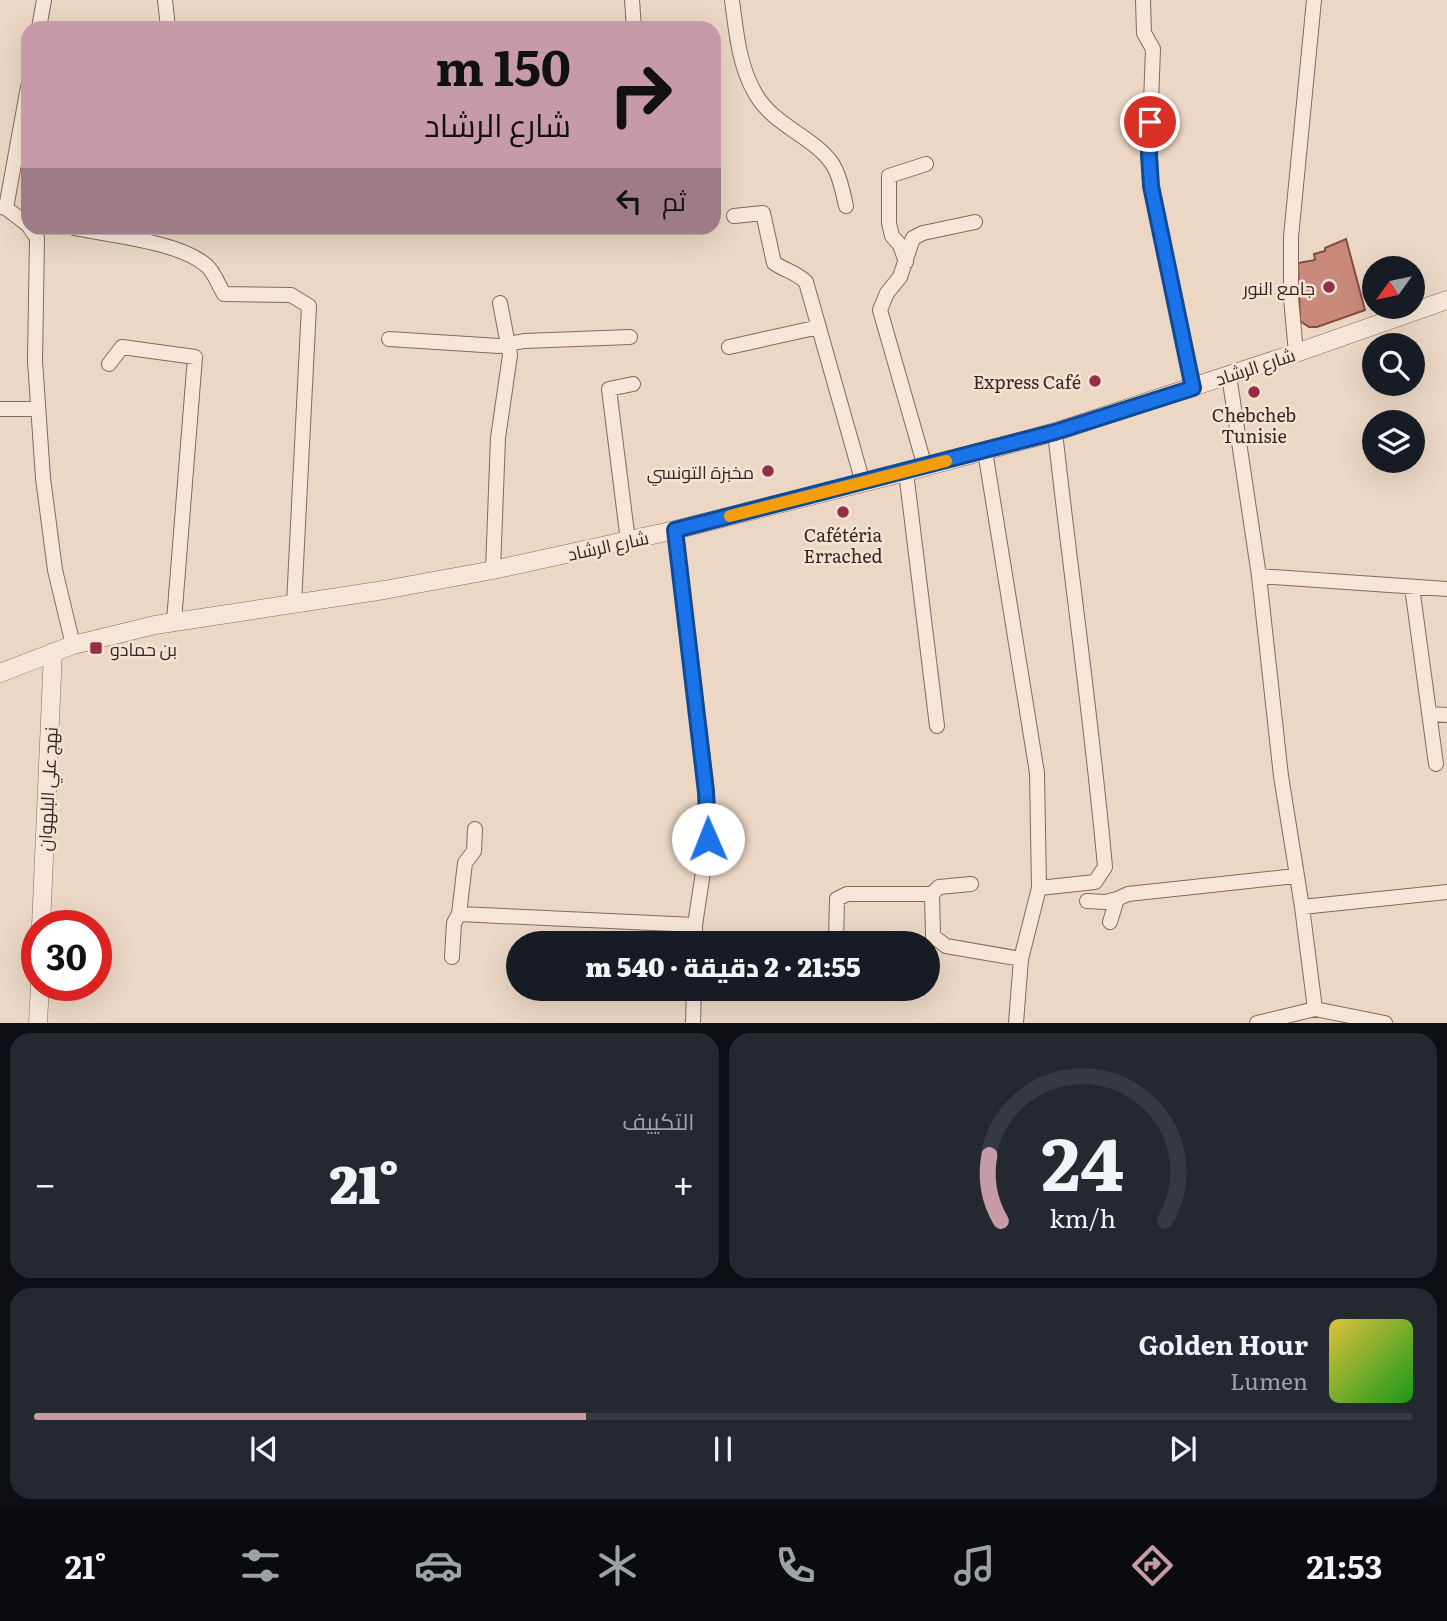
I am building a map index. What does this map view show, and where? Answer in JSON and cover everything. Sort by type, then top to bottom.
[{"type":"street","points":[[40,21],[44,0]]},
{"type":"street","points":[[165,0],[167,21]]},
{"type":"street","points":[[632,0],[634,21]]},
{"type":"street","points":[[732,0],[742,58],[755,95],[769,112],[823,154],[834,167],[846,206]]},
{"type":"street","points":[[1143,0],[1144,33],[1153,50],[1149,155],[1151,186],[1193,388]]},
{"type":"street","points":[[1296,353],[1291,298],[1291,237],[1314,0]]},
{"type":"street","points":[[21,121],[3,207],[21,219]]},
{"type":"street","points":[[906,263],[900,246],[892,236],[889,223],[889,176],[926,164]]},
{"type":"street","points":[[734,216],[763,214],[774,263],[783,269],[797,272],[806,282],[863,483]]},
{"type":"street","points":[[925,467],[880,310],[887,293],[900,277],[913,238],[923,233],[975,222]]},
{"type":"street","points":[[35,235],[36,361],[43,478],[55,570],[73,645]]},
{"type":"street","points":[[110,235],[162,245],[187,254],[208,266],[224,294],[290,295],[309,306],[294,604]]},
{"type":"street","name":"شارع الرشاد","points":[[0,673],[73,645],[174,621],[294,604],[493,570],[675,530],[906,472],[1055,432],[1193,388],[1447,300]]},
{"type":"street","points":[[493,570],[498,438],[510,355],[500,303]]},
{"type":"street","points":[[729,347],[818,327]]},
{"type":"street","points":[[389,340],[509,346],[524,341],[630,337]]},
{"type":"street","points":[[109,364],[122,347],[195,357],[174,621]]},
{"type":"street","points":[[1229,375],[1259,576],[1281,776],[1315,1009]]},
{"type":"street","points":[[628,541],[608,389],[633,384]]},
{"type":"street","points":[[0,409],[38,409]]},
{"type":"street","points":[[1039,888],[1096,882],[1105,867],[1086,675],[1069,566],[1055,432]]},
{"type":"street","points":[[985,451],[1037,773],[1039,888],[1021,959],[1017,1023]]},
{"type":"street","points":[[906,472],[937,726]]},
{"type":"street","points":[[675,530],[706,792],[708,839],[695,931]]},
{"type":"street","points":[[1259,576],[1447,589]]},
{"type":"street","points":[[1412,587],[1436,764]]},
{"type":"street","name":"نهج علي البلهوان","points":[[42,910],[53,652]]},
{"type":"street","points":[[1429,714],[1447,715]]},
{"type":"street","points":[[452,957],[454,923],[459,914],[465,863],[474,851],[475,829]]},
{"type":"street","points":[[1087,901],[1105,902],[1128,894],[1296,876]]},
{"type":"street","points":[[836,931],[837,899],[848,894],[932,894],[939,887],[971,884]]},
{"type":"street","points":[[1302,907],[1447,892]]},
{"type":"street","points":[[932,894],[933,936],[946,946],[1021,959]]},
{"type":"street","points":[[1110,922],[1117,899]]},
{"type":"street","points":[[459,914],[695,925]]},
{"type":"street","points":[[38,1023],[39,1001]]},
{"type":"street","points":[[693,1023],[694,1001]]},
{"type":"street","points":[[1257,1023],[1315,1009],[1385,1023]]},
{"type":"building","points":[[1346,239],[1362,299],[1362,311],[1317,327],[1309,327],[1300,321],[1298,263],[1315,260],[1314,254],[1325,251],[1325,248]]},
{"type":"slow traffic","points":[[730,516],[946,461]]},
{"type":"place","name":"جامع النور","points":[[1329,287]]},
{"type":"place","name":"Express Café","points":[[1095,381]]},
{"type":"place","name":"Chebcheb Tunisie","points":[[1254,392]]},
{"type":"place","name":"مخبزة التونسي","points":[[768,471]]},
{"type":"place","name":"Cafétéria Errached","points":[[843,512]]},
{"type":"place","name":"بن حمادو","points":[[96,648]]},
{"type":"route","points":[[708,839],[706,792],[691,651],[675,530],[1055,432],[1193,388],[1151,186],[1150,122]]}]
